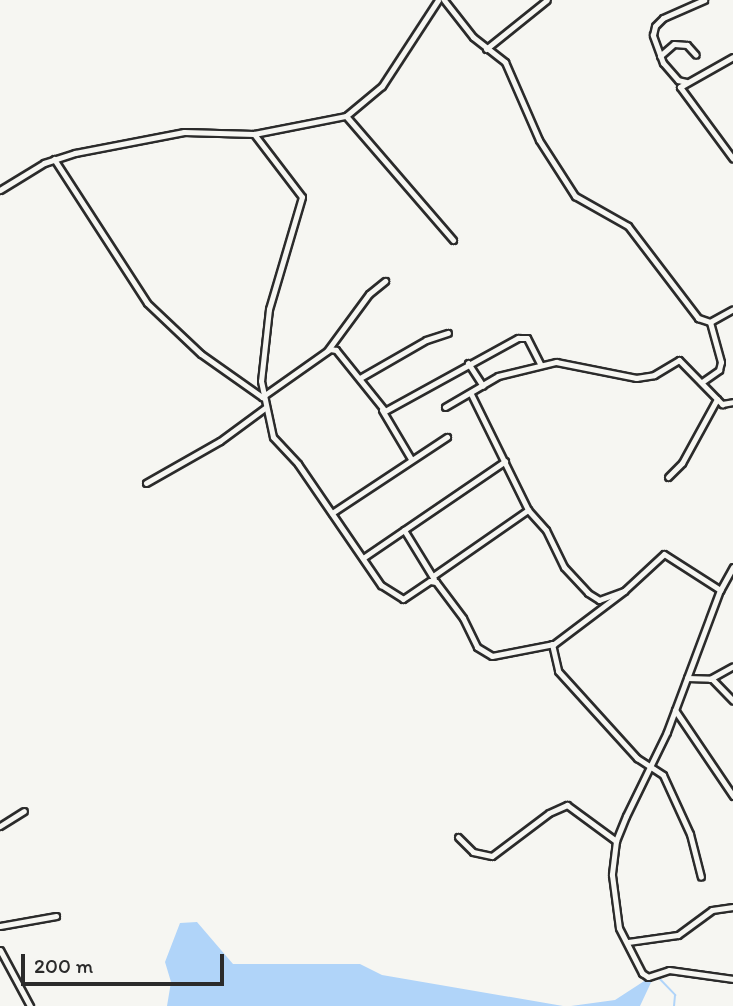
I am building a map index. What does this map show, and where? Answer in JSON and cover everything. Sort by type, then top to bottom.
[{"type":"street","points":[[0,190],[54,159],[184,132],[254,134],[346,116],[382,86],[438,0]]},
{"type":"street","points":[[444,0],[486,49],[505,62],[517,82],[539,140],[575,196],[628,226],[698,318],[710,322],[733,309]]},
{"type":"street","points":[[486,49],[547,0]]},
{"type":"street","points":[[686,82],[670,74],[660,56],[655,26],[663,18],[704,0]]},
{"type":"street","points":[[660,56],[674,44],[687,45],[696,55]]},
{"type":"street","points":[[733,57],[680,86],[733,159]]},
{"type":"street","points":[[346,116],[453,240]]},
{"type":"street","points":[[254,134],[260,147],[300,189],[302,197],[269,309],[262,397],[274,442],[298,464],[381,585],[399,599],[434,579],[528,510]]},
{"type":"street","points":[[54,159],[147,303],[201,354],[262,397]]},
{"type":"street","points":[[262,397],[327,351],[369,294],[385,281]]},
{"type":"street","points":[[702,382],[719,370],[721,362],[710,322]]},
{"type":"street","points":[[360,377],[426,340],[448,333]]},
{"type":"street","points":[[380,408],[390,410],[468,363],[527,338],[540,364]]},
{"type":"street","points":[[327,351],[336,350],[360,377],[411,458]]},
{"type":"street","points":[[445,407],[498,376],[556,362],[643,378],[679,360],[717,399],[725,405],[733,402]]},
{"type":"street","points":[[468,363],[483,386]]},
{"type":"street","points":[[471,394],[528,510],[546,530],[564,567],[588,593],[599,600],[624,591]]},
{"type":"street","points":[[668,477],[682,463],[717,399]]},
{"type":"street","points":[[146,483],[220,441],[265,408]]},
{"type":"street","points":[[332,513],[411,458],[447,437]]},
{"type":"street","points":[[363,558],[505,461]]},
{"type":"street","points":[[404,530],[434,579],[463,618],[477,647],[487,655],[552,644],[624,591],[664,554],[720,590]]},
{"type":"street","points":[[733,567],[720,590],[675,710],[616,841],[612,875],[617,912],[635,963],[646,976],[660,970],[733,979]]},
{"type":"street","points":[[552,644],[558,671],[637,758],[663,775],[674,797],[701,877]]},
{"type":"street","points":[[687,678],[710,679],[733,666]]},
{"type":"street","points":[[710,679],[733,701]]},
{"type":"street","points":[[675,710],[733,796]]},
{"type":"street","points":[[726,787],[733,783]]},
{"type":"street","points":[[458,837],[473,852],[492,856],[549,813],[566,805],[616,841]]},
{"type":"street","points":[[0,826],[24,811]]},
{"type":"street","points":[[628,942],[678,935],[712,910],[733,907]]},
{"type":"street","points":[[0,926],[56,916]]},
{"type":"street","points":[[0,950],[30,1006]]},
{"type":"water","points":[[197,922],[233,964],[360,964],[382,975],[563,1006],[167,1006],[171,982],[165,962],[180,923]]},
{"type":"water","points":[[655,974],[640,1006],[571,1006],[615,1000]]},
{"type":"waterway","points":[[656,975],[675,995],[674,1006]]}]
